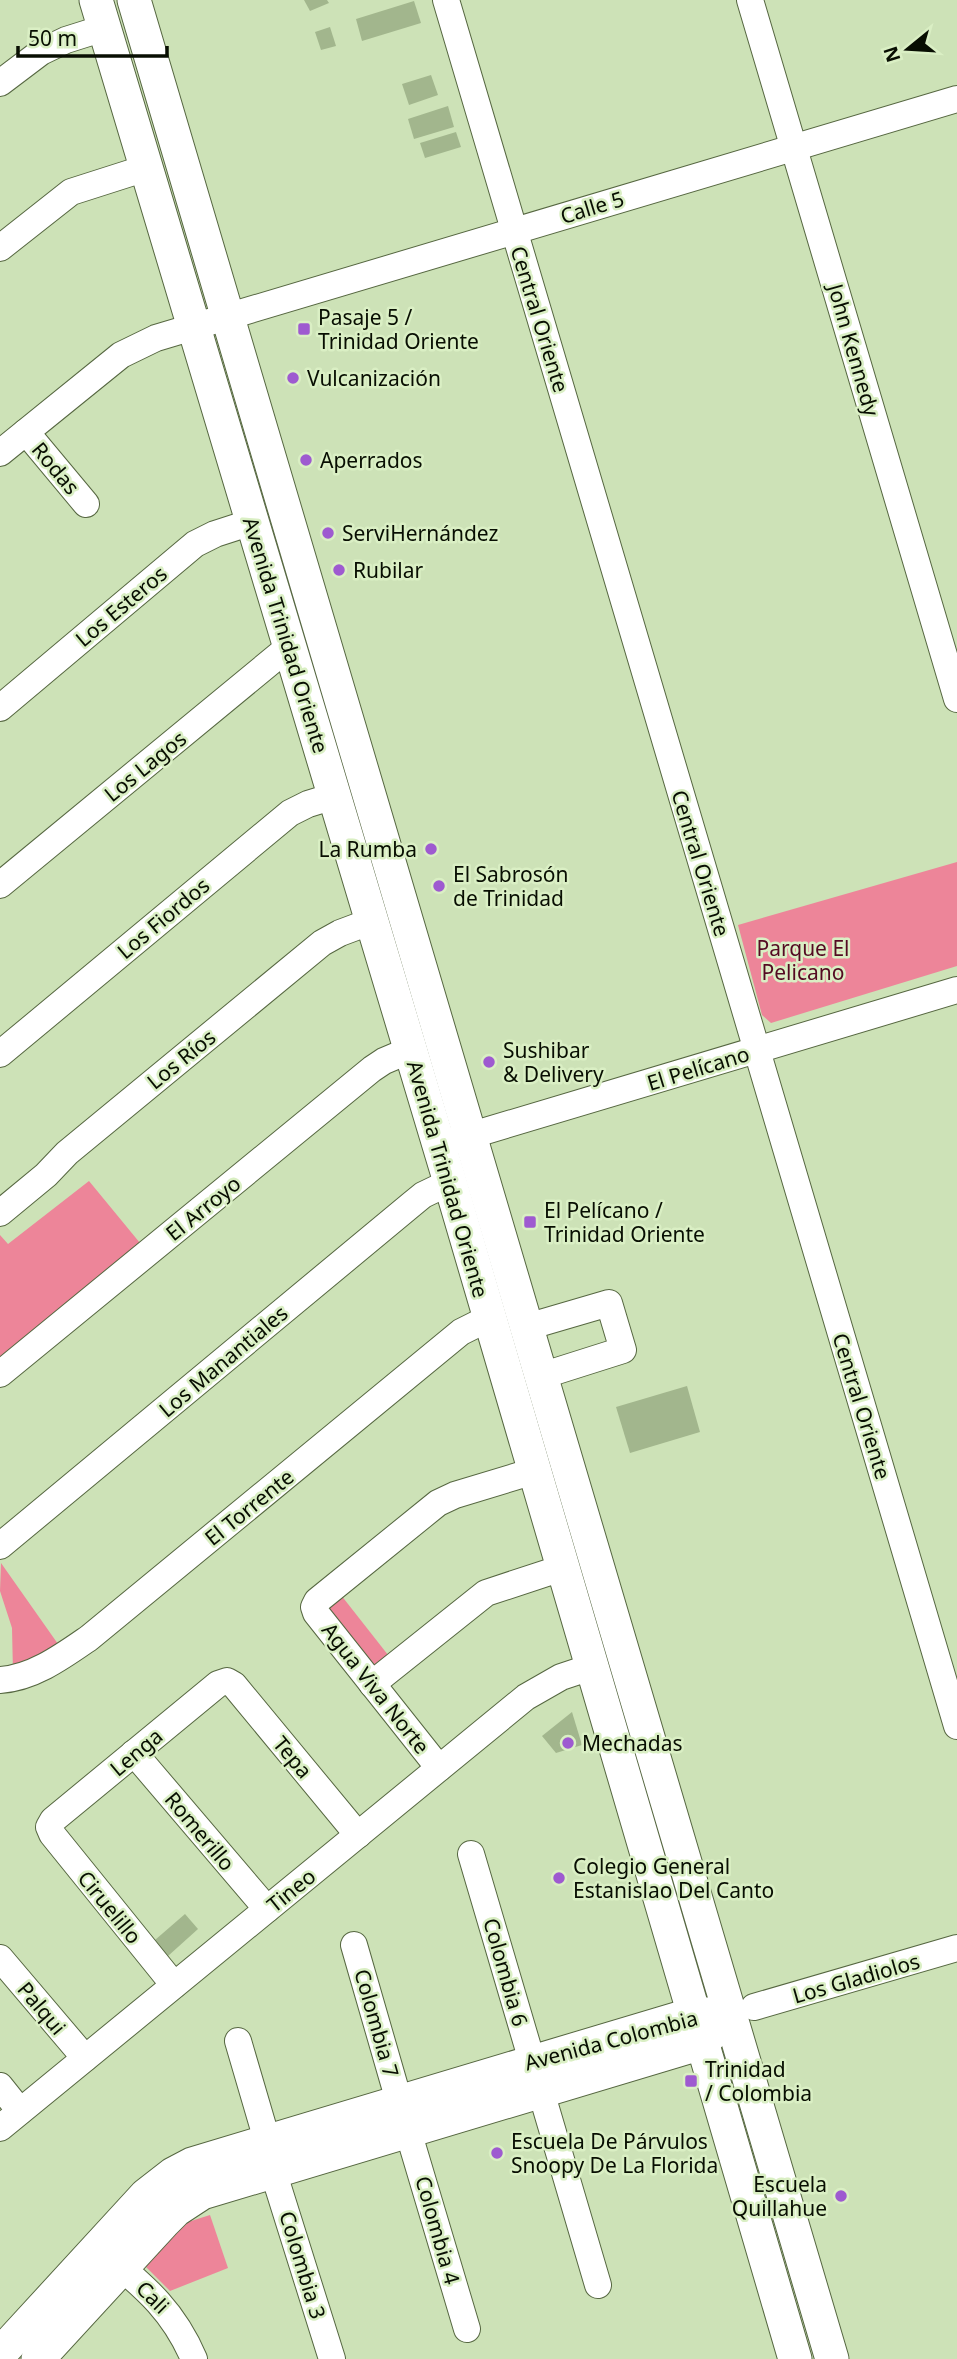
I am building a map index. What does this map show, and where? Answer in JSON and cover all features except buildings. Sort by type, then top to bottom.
[{"type":"main road","name":"Avenida Trinidad Oriente","points":[[134,0],[541,1376],[742,2011],[832,2359]]},
{"type":"main road","name":"Avenida Trinidad Oriente","points":[[100,14],[450,1182],[795,2359]]},
{"type":"main road","name":"Avenida Colombia","points":[[38,2359],[110,2257],[146,2195],[173,2174],[192,2164],[270,2155],[698,2028],[742,2011]]},
{"type":"main road","name":"Avenida Colombia","points":[[0,2354],[110,2257]]},
{"type":"street","name":"Central Oriente","points":[[446,0],[957,1726]]},
{"type":"street","name":"John Kennedy","points":[[750,0],[957,699]]},
{"type":"street","points":[[0,83],[30,59],[100,14]]},
{"type":"street","name":"Calle 5","points":[[0,453],[121,355],[143,343],[227,315],[957,99]]},
{"type":"street","points":[[0,248],[71,192],[146,168]]},
{"type":"street","name":"Rodas","points":[[26,432],[86,504]]},
{"type":"street","name":"Los Esteros","points":[[0,708],[195,544],[215,534],[253,522]]},
{"type":"street","name":"Los Lagos","points":[[0,885],[290,646]]},
{"type":"street","name":"Los Fiordos","points":[[0,1054],[290,813],[334,796]]},
{"type":"street","name":"Los Ríos","points":[[0,1213],[46,1175],[67,1153],[322,943],[372,921]]},
{"type":"street","name":"El Pelícano","points":[[439,1145],[957,990]]},
{"type":"street","name":"El Arroyo","points":[[0,1374],[372,1069],[410,1050]]},
{"type":"street","name":"Los Manantiales","points":[[0,1546],[412,1204],[430,1191],[450,1182]]},
{"type":"street","points":[[527,1327],[609,1303],[623,1349],[541,1376]]},
{"type":"street","name":"El Torrente","points":[[0,1680],[28,1674],[89,1638],[461,1332],[489,1318]]},
{"type":"street","name":"Agua Viva Norte","points":[[439,1768],[314,1607],[317,1601],[438,1503],[534,1471]]},
{"type":"street","points":[[372,1684],[486,1593],[562,1568]]},
{"type":"street","name":"Tineo","points":[[10,2119],[536,1690],[561,1677],[591,1667]]},
{"type":"street","name":"Lenga","points":[[49,1827],[53,1820],[218,1684],[227,1681]]},
{"type":"street","name":"Tepa","points":[[227,1681],[234,1685],[358,1835]]},
{"type":"street","name":"Romerillo","points":[[134,1753],[267,1909]]},
{"type":"street","name":"Ciruelillo","points":[[49,1827],[174,1985]]},
{"type":"street","name":"Colombia 6","points":[[471,1854],[597,2285]]},
{"type":"street","name":"Colombia 7","points":[[354,1945],[403,2116]]},
{"type":"street","name":"Los Gladiolos","points":[[742,2011],[957,1948]]},
{"type":"street","name":"Palqui","points":[[0,1958],[85,2058]]},
{"type":"street","name":"Colombia 3","points":[[238,2042],[332,2359]]},
{"type":"street","points":[[0,2086],[10,2119]]},
{"type":"street","name":"Colombia 4","points":[[403,2116],[467,2329]]},
{"type":"street","name":"Cali","points":[[110,2257],[155,2296],[169,2312],[194,2359]]},
{"type":"green space","name":"Parque El Pelicano","points":[[957,862],[957,966],[771,1023],[762,1015],[738,925]]},
{"type":"green space","points":[[89,1181],[140,1243],[0,1357],[0,1235],[8,1244]]},
{"type":"green space","points":[[1,1563],[58,1644],[13,1673],[12,1628],[0,1591]]},
{"type":"green space","points":[[337,1590],[392,1660],[376,1672],[324,1604]]},
{"type":"green space","points":[[210,2215],[228,2268],[170,2291],[145,2266],[188,2222]]},
{"type":"place","name":"Pasaje 5 / Trinidad Oriente","points":[[304,329]]},
{"type":"place","name":"Vulcanización","points":[[293,378]]},
{"type":"place","name":"Aperrados","points":[[306,460]]},
{"type":"place","name":"ServiHernández","points":[[328,533]]},
{"type":"place","name":"Rubilar","points":[[339,570]]},
{"type":"place","name":"La Rumba","points":[[431,849]]},
{"type":"place","name":"El Sabrosón de Trinidad","points":[[439,886]]},
{"type":"place","name":"Sushibar & Delivery","points":[[489,1062]]},
{"type":"place","name":"El Pelícano / Trinidad Oriente","points":[[530,1222]]},
{"type":"place","name":"Mechadas","points":[[568,1743]]},
{"type":"place","name":"Colegio General Estanislao Del Canto","points":[[559,1878]]},
{"type":"place","name":"Trinidad / Colombia","points":[[691,2081]]},
{"type":"place","name":"Escuela De Párvulos Snoopy De La Florida","points":[[497,2153]]},
{"type":"place","name":"Escuela Quillahue","points":[[841,2196]]}]
